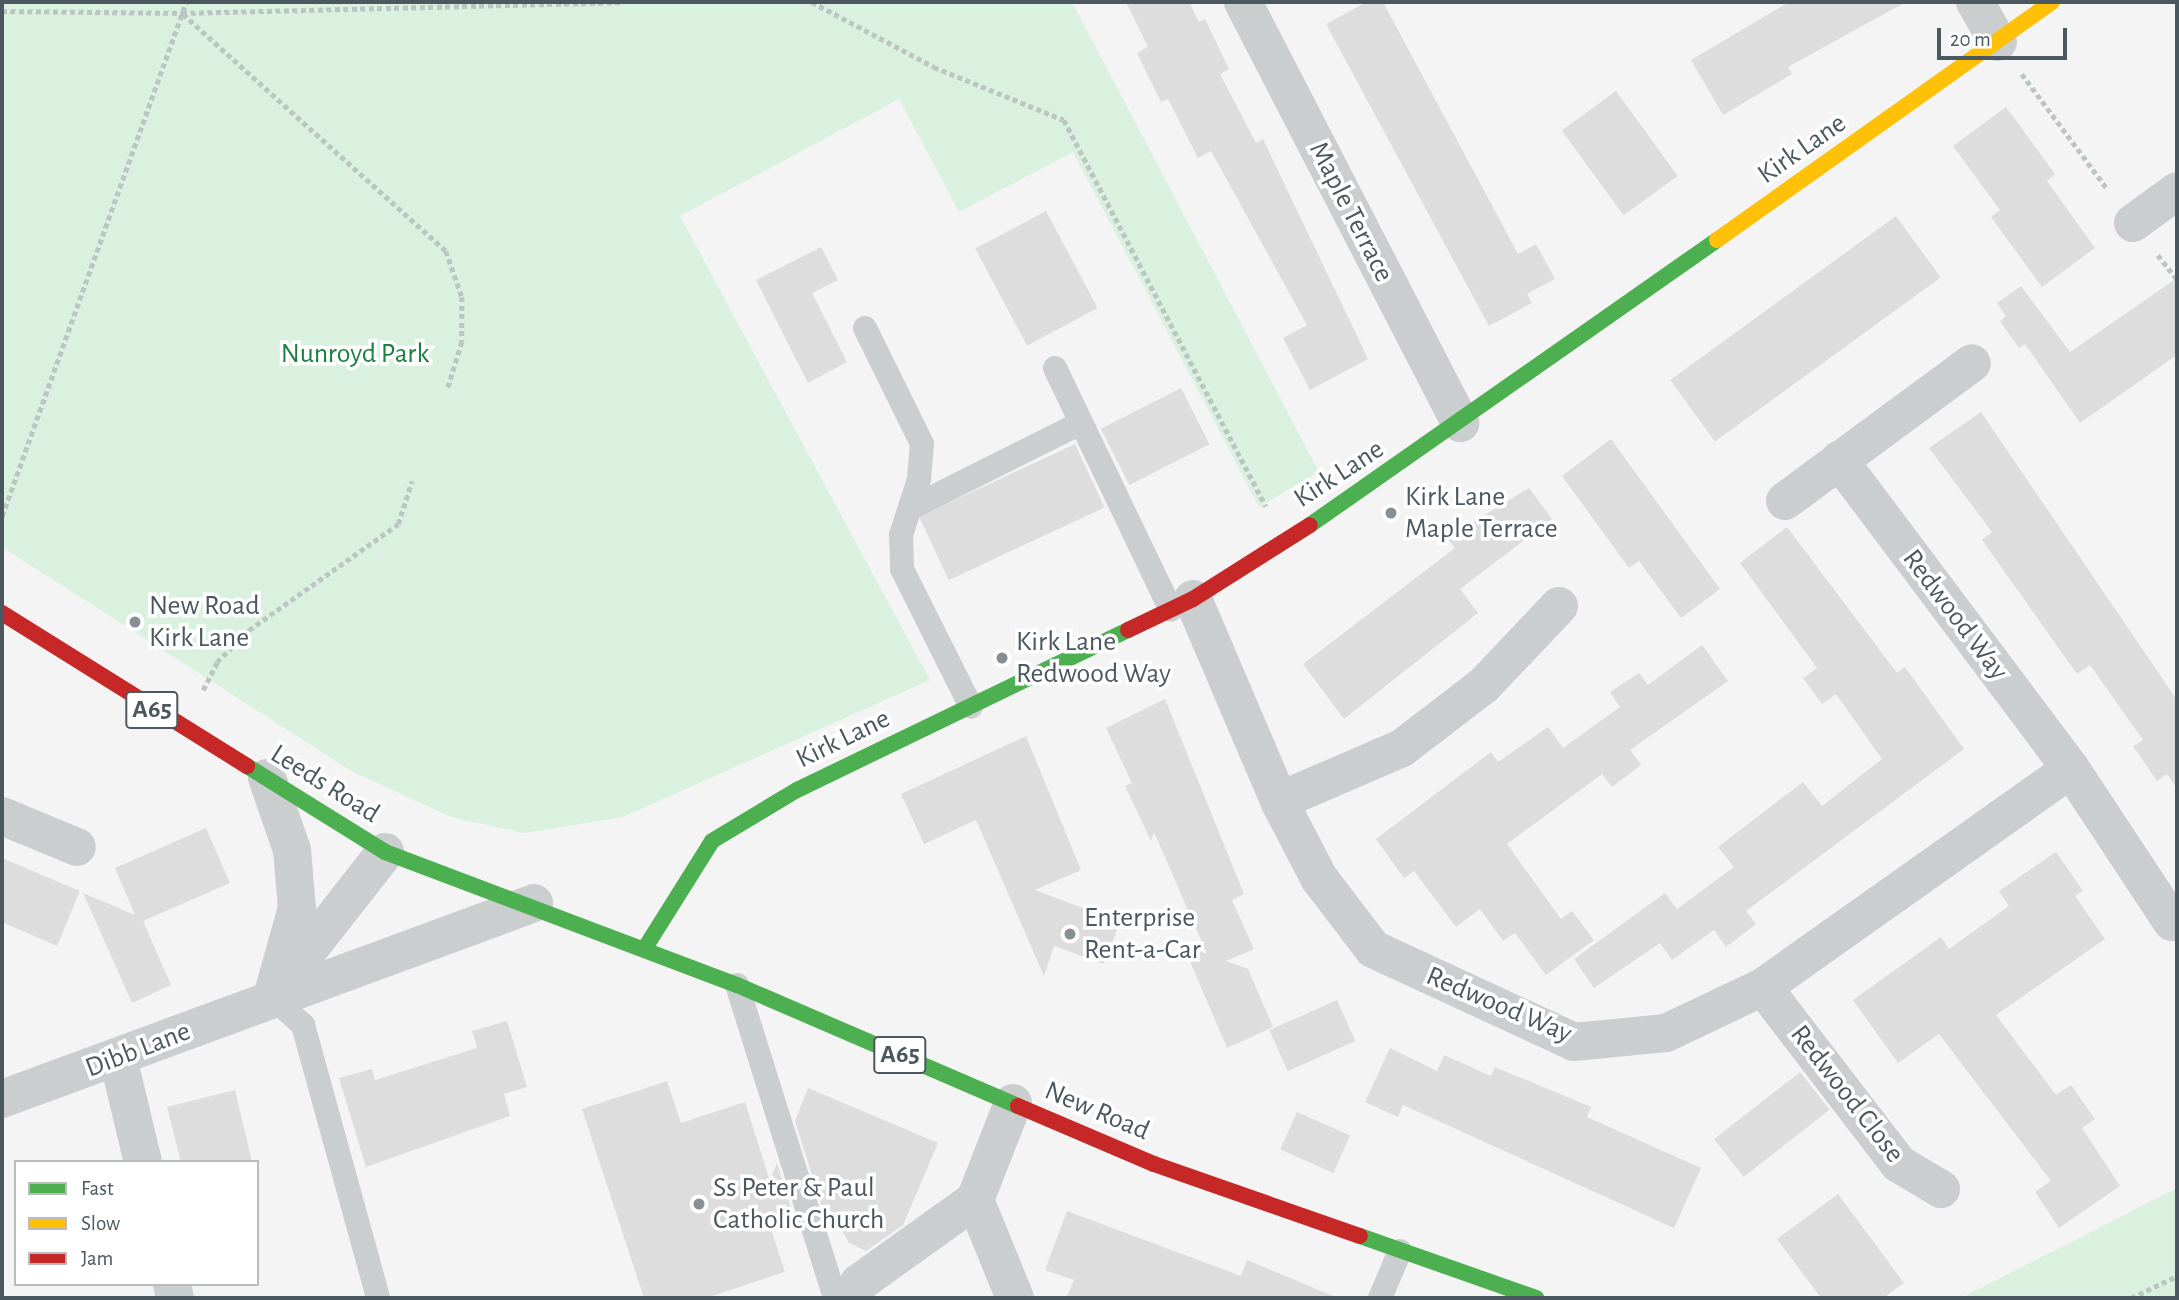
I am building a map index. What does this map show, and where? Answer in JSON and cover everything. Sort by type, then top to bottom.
[{"type":"main road","name":"Kirk Lane","points":[[645,948],[712,841],[797,790],[1182,604],[1284,541],[1460,423],[2052,2]]},
{"type":"main road","name":"Leeds Road","points":[[2,613],[385,852],[534,903],[645,948]]},
{"type":"main road","name":"New Road","points":[[645,948],[1154,1164],[1536,1298]]},
{"type":"street","name":"Maple Terrace","points":[[1243,2],[1460,423]]},
{"type":"street","points":[[1975,2],[1998,42]]},
{"type":"street","points":[[2133,223],[2177,191]]},
{"type":"street","points":[[1785,501],[1972,363]]},
{"type":"street","name":"Redwood Way","points":[[1839,460],[2071,769],[2172,922],[2177,920]]},
{"type":"street","name":"Redwood Way","points":[[1182,604],[1319,878],[1373,949],[1574,1042],[1666,1033],[1763,987],[2071,769]]},
{"type":"street","points":[[1279,801],[1402,748],[1484,685],[1559,606]]},
{"type":"street","points":[[268,778],[292,850],[297,908],[272,997]]},
{"type":"street","points":[[2,816],[77,847]]},
{"type":"street","points":[[272,997],[385,852]]},
{"type":"street","name":"Dibb Lane","points":[[2,1099],[118,1058],[272,997],[534,903]]},
{"type":"street","name":"Redwood Close","points":[[1763,987],[1899,1164],[1941,1189]]},
{"type":"street","points":[[118,1058],[143,1160]]},
{"type":"street","points":[[842,1295],[975,1200],[1013,1103]]},
{"type":"street","points":[[975,1200],[1015,1298]]},
{"type":"lane","points":[[865,328],[922,444],[911,508],[901,535],[902,569],[971,707]]},
{"type":"lane","points":[[1055,368],[1081,423],[1182,604]]},
{"type":"lane","points":[[911,508],[1081,423]]},
{"type":"lane","points":[[737,985],[842,1295]]},
{"type":"lane","points":[[272,997],[303,1025],[377,1298]]},
{"type":"lane","points":[[1380,1298],[1400,1251]]},
{"type":"path","points":[[2,516],[186,2]]},
{"type":"path","points":[[2,11],[182,13],[621,2]]},
{"type":"path","points":[[812,2],[934,68],[1064,120],[1284,541]]},
{"type":"path","points":[[182,13],[446,251],[462,297],[462,342],[448,388]]},
{"type":"path","points":[[1998,42],[2133,223]]},
{"type":"path","points":[[184,729],[217,662],[299,590],[360,556],[398,524],[412,481]]},
{"type":"path","points":[[2131,1298],[2177,1276]]},
{"type":"green space","name":"Nunroyd Park","points":[[2,2],[1072,2],[1319,472],[1259,507],[1073,152],[959,212],[899,99],[680,216],[930,680],[623,817],[524,833],[451,817],[353,772],[2,547]]},
{"type":"green space","points":[[2177,1188],[2177,1298],[1961,1298]]},
{"type":"building","points":[[1126,2],[1189,2],[1199,22],[1205,19],[1229,69],[1220,74],[1256,143],[1263,139],[1368,359],[1310,390],[1283,338],[1307,325],[1211,151],[1198,158],[1168,99],[1161,102],[1137,53],[1148,47]]},
{"type":"building","points":[[1367,2],[1383,2],[1518,254],[1536,244],[1555,279],[1527,294],[1532,303],[1489,326],[1326,24]]},
{"type":"building","points":[[1789,2],[1906,2],[1788,67],[1792,74],[1723,115],[1691,60]]},
{"type":"building","points":[[1616,91],[1678,176],[1624,215],[1562,130]]},
{"type":"building","points":[[2006,107],[2055,174],[2047,181],[2095,248],[2042,287],[1991,217],[2000,210],[1953,146]]},
{"type":"building","points":[[1046,211],[1098,308],[1027,346],[975,249]]},
{"type":"building","points":[[1896,216],[1941,277],[1715,441],[1670,380]]},
{"type":"building","points":[[821,247],[838,280],[812,293],[847,362],[808,383],[756,280]]},
{"type":"building","points":[[2177,278],[2177,355],[2080,423],[2025,344],[2019,348],[2000,321],[2006,316],[1997,303],[2021,286],[2070,352]]},
{"type":"building","points":[[1181,388],[1210,444],[1129,485],[1101,429]]},
{"type":"building","points":[[1981,412],[2177,700],[2177,789],[2167,774],[2157,781],[2133,746],[2143,740],[2090,665],[2077,674],[1982,540],[1992,532],[1929,448]]},
{"type":"building","points":[[1611,439],[1720,589],[1681,618],[1639,561],[1629,568],[1562,476]]},
{"type":"building","points":[[1075,444],[1105,507],[949,580],[919,517]]},
{"type":"building","points":[[1529,488],[1552,519],[1460,589],[1478,613],[1344,719],[1303,664],[1455,548],[1447,538]]},
{"type":"building","points":[[1787,527],[1897,673],[1905,667],[1964,749],[1746,911],[1756,924],[1726,947],[1714,930],[1672,960],[1660,943],[1594,988],[1574,959],[1665,893],[1677,909],[1734,867],[1718,847],[1803,782],[1822,806],[1882,759],[1836,694],[1822,704],[1803,678],[1817,668],[1740,563]]},
{"type":"building","points":[[1702,645],[1728,681],[1630,750],[1641,765],[1612,787],[1602,774],[1507,844],[1561,919],[1572,911],[1594,940],[1546,975],[1515,933],[1503,941],[1480,909],[1456,927],[1414,871],[1404,878],[1376,839],[1491,752],[1498,762],[1548,727],[1563,748],[1620,707],[1610,692],[1639,673],[1648,685]]},
{"type":"building","points":[[1165,699],[1244,894],[1232,900],[1254,949],[1226,961],[1248,969],[1273,1027],[1227,1048],[1183,945],[1207,954],[1154,832],[1151,841],[1125,786],[1132,783],[1106,728]]},
{"type":"building","points":[[1026,736],[1081,870],[1035,890],[1120,922],[1104,964],[1054,946],[1044,976],[976,820],[924,844],[901,794]]},
{"type":"building","points":[[206,828],[230,883],[143,921],[171,985],[132,1003],[83,893],[135,915],[115,868]]},
{"type":"building","points":[[2056,852],[2083,891],[2075,896],[2105,939],[1996,1015],[2056,1095],[2071,1085],[2095,1119],[2082,1128],[2120,1186],[2059,1228],[2035,1192],[2051,1181],[1939,1034],[1898,1063],[1853,1000],[1941,937],[1949,949],[2009,906],[1999,891]]},
{"type":"building","points":[[2,858],[80,891],[57,946],[2,922]]},
{"type":"building","points":[[1337,1000],[1355,1041],[1288,1071],[1269,1030]]},
{"type":"building","points":[[507,1021],[527,1087],[504,1094],[510,1116],[366,1167],[339,1078],[372,1069],[375,1080],[477,1048],[472,1031]]},
{"type":"building","points":[[1390,1048],[1437,1071],[1444,1055],[1491,1076],[1495,1067],[1591,1107],[1587,1117],[1701,1168],[1674,1228],[1403,1105],[1398,1117],[1365,1102]]},
{"type":"building","points":[[1800,1072],[1830,1110],[1744,1177],[1714,1139]]},
{"type":"building","name":"Ss Peter & Paul Catholic Church","points":[[667,1081],[681,1123],[745,1102],[770,1181],[777,1163],[794,1218],[770,1226],[785,1272],[706,1298],[644,1298],[582,1109]]},
{"type":"building","points":[[808,1088],[938,1143],[903,1225],[866,1251],[849,1243],[829,1208],[823,1210],[795,1121]]},
{"type":"building","points":[[235,1090],[252,1160],[180,1160],[167,1107]]},
{"type":"building","points":[[1297,1112],[1350,1136],[1333,1173],[1280,1149]]},
{"type":"building","points":[[1838,1194],[1904,1283],[1883,1298],[1821,1298],[1777,1239]]},
{"type":"building","points":[[1067,1211],[1241,1276],[1247,1260],[1338,1298],[1066,1298],[1074,1280],[1045,1270]]},
{"type":"traffic: fast","points":[[1310,525],[1717,240]]},
{"type":"traffic: fast","points":[[645,948],[712,841],[797,790],[1128,630]]},
{"type":"traffic: fast","points":[[247,766],[385,852],[737,985],[1018,1106]]},
{"type":"traffic: fast","points":[[1360,1236],[1536,1298]]},
{"type":"traffic: slow","points":[[1717,240],[2052,2]]},
{"type":"traffic: jam","points":[[1128,630],[1193,599],[1310,525]]},
{"type":"traffic: jam","points":[[2,613],[247,766]]},
{"type":"traffic: jam","points":[[1018,1106],[1154,1164],[1360,1236]]},
{"type":"place","name":"Kirk Lane Maple Terrace","points":[[1391,513]]},
{"type":"place","name":"New Road Kirk Lane","points":[[135,622]]},
{"type":"place","name":"Kirk Lane Redwood Way","points":[[1002,658]]},
{"type":"place","name":"Enterprise Rent-a-Car","points":[[1070,934]]},
{"type":"place","name":"Ss Peter & Paul Catholic Church","points":[[699,1204]]}]
